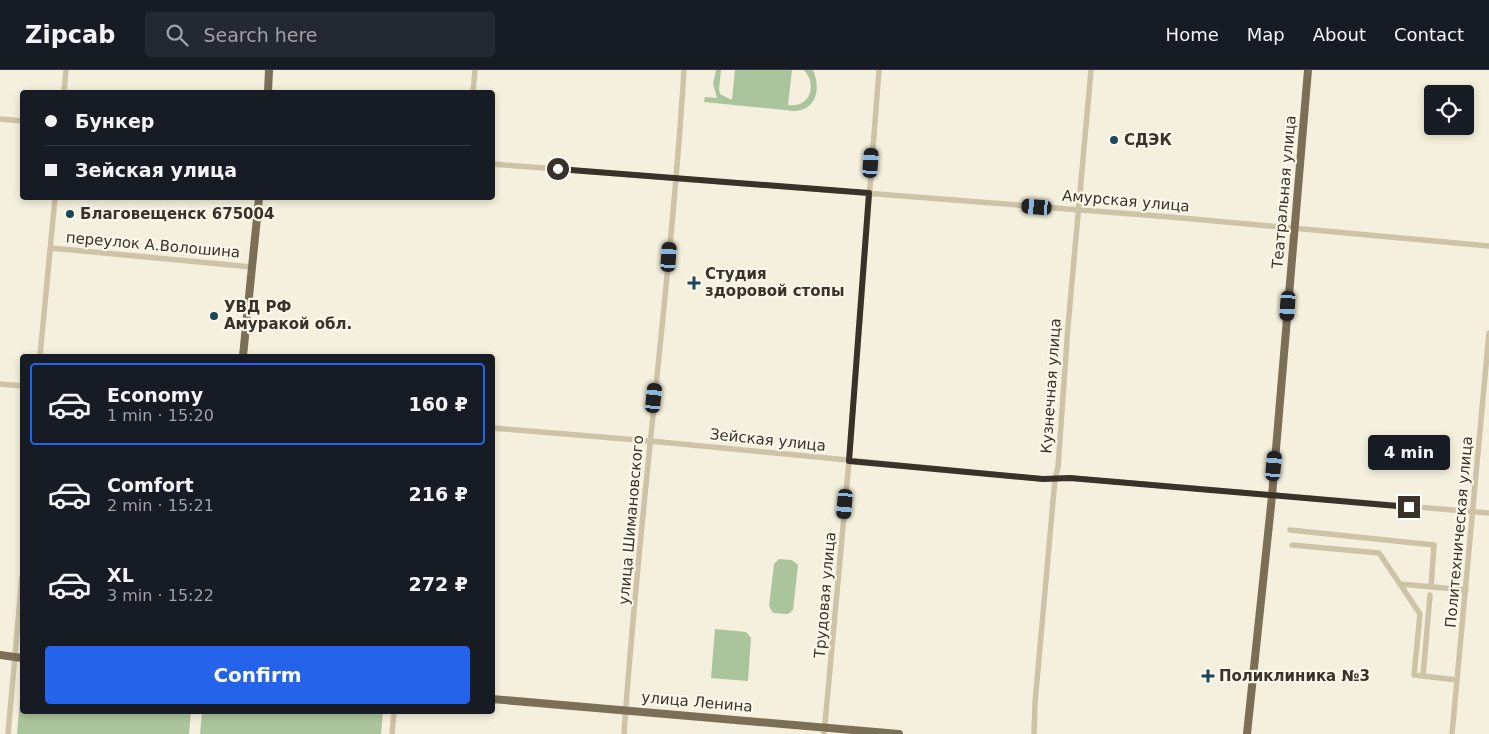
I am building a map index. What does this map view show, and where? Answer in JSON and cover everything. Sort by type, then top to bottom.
[{"type":"main road","points":[[268,90],[269,70]]},
{"type":"main road","name":"Театральная улица","points":[[1247,734],[1272,496],[1308,70]]},
{"type":"main road","points":[[242,354],[259,200]]},
{"type":"main road","points":[[0,656],[19,657]]},
{"type":"main road","name":"улица Ленина","points":[[495,698],[825,731],[898,734]]},
{"type":"street","points":[[64,90],[66,70]]},
{"type":"street","points":[[473,90],[475,70]]},
{"type":"street","name":"улица Шимановского","points":[[624,734],[650,441],[668,273],[684,70]]},
{"type":"street","name":"Трудовая улица","points":[[825,731],[849,461],[879,70]]},
{"type":"street","name":"Кузнечная улица","points":[[1034,734],[1035,703],[1055,479],[1058,467],[1091,70]]},
{"type":"street","points":[[0,119],[20,121]]},
{"type":"street","name":"Амурская улица","points":[[495,164],[1078,210],[1489,246]]},
{"type":"street","points":[[40,354],[55,200]]},
{"type":"street","name":"переулок А.Волошина","points":[[50,248],[252,267]]},
{"type":"street","name":"Политехническая улица","points":[[1452,734],[1489,333]]},
{"type":"street","points":[[0,384],[20,386]]},
{"type":"street","name":"Зейская улица","points":[[495,428],[1055,479],[1070,478],[1489,513]]},
{"type":"street","points":[[1290,530],[1434,545],[1431,587]]},
{"type":"street","points":[[1292,545],[1379,553],[1420,614],[1414,675],[1457,680]]},
{"type":"street","points":[[1400,584],[1466,590]]},
{"type":"street","points":[[1423,676],[1430,596]]},
{"type":"street","points":[[8,734],[19,657],[20,630]]},
{"type":"street","points":[[392,734],[394,714]]},
{"type":"green space","points":[[716,70],[721,70],[720,94],[732,100],[735,70],[792,70],[788,105],[802,103],[810,94],[810,82],[804,70],[813,70],[817,91],[808,107],[794,111],[704,102],[705,97],[717,98],[713,84]]},
{"type":"green space","points":[[779,559],[792,560],[798,565],[793,610],[788,614],[773,613],[769,606],[774,564]]},
{"type":"green space","points":[[715,629],[746,632],[751,638],[748,681],[711,678]]},
{"type":"green space","points":[[20,699],[20,714],[191,714],[189,734],[17,734]]},
{"type":"green space","points":[[202,714],[383,714],[381,734],[200,734]]},
{"type":"place","name":"СДЭК","points":[[1114,140]]},
{"type":"place","name":"Благовещенск 675004","points":[[70,214]]},
{"type":"place","name":"Студия здоровой стопы","points":[[694,283]]},
{"type":"place","name":"УВД РФ Амуракой обл.","points":[[214,316]]},
{"type":"place","name":"Поликлиника №3","points":[[1208,676]]},
{"type":"route","points":[[558,169],[869,193],[849,461],[1043,479],[1070,478],[1409,507]]}]
